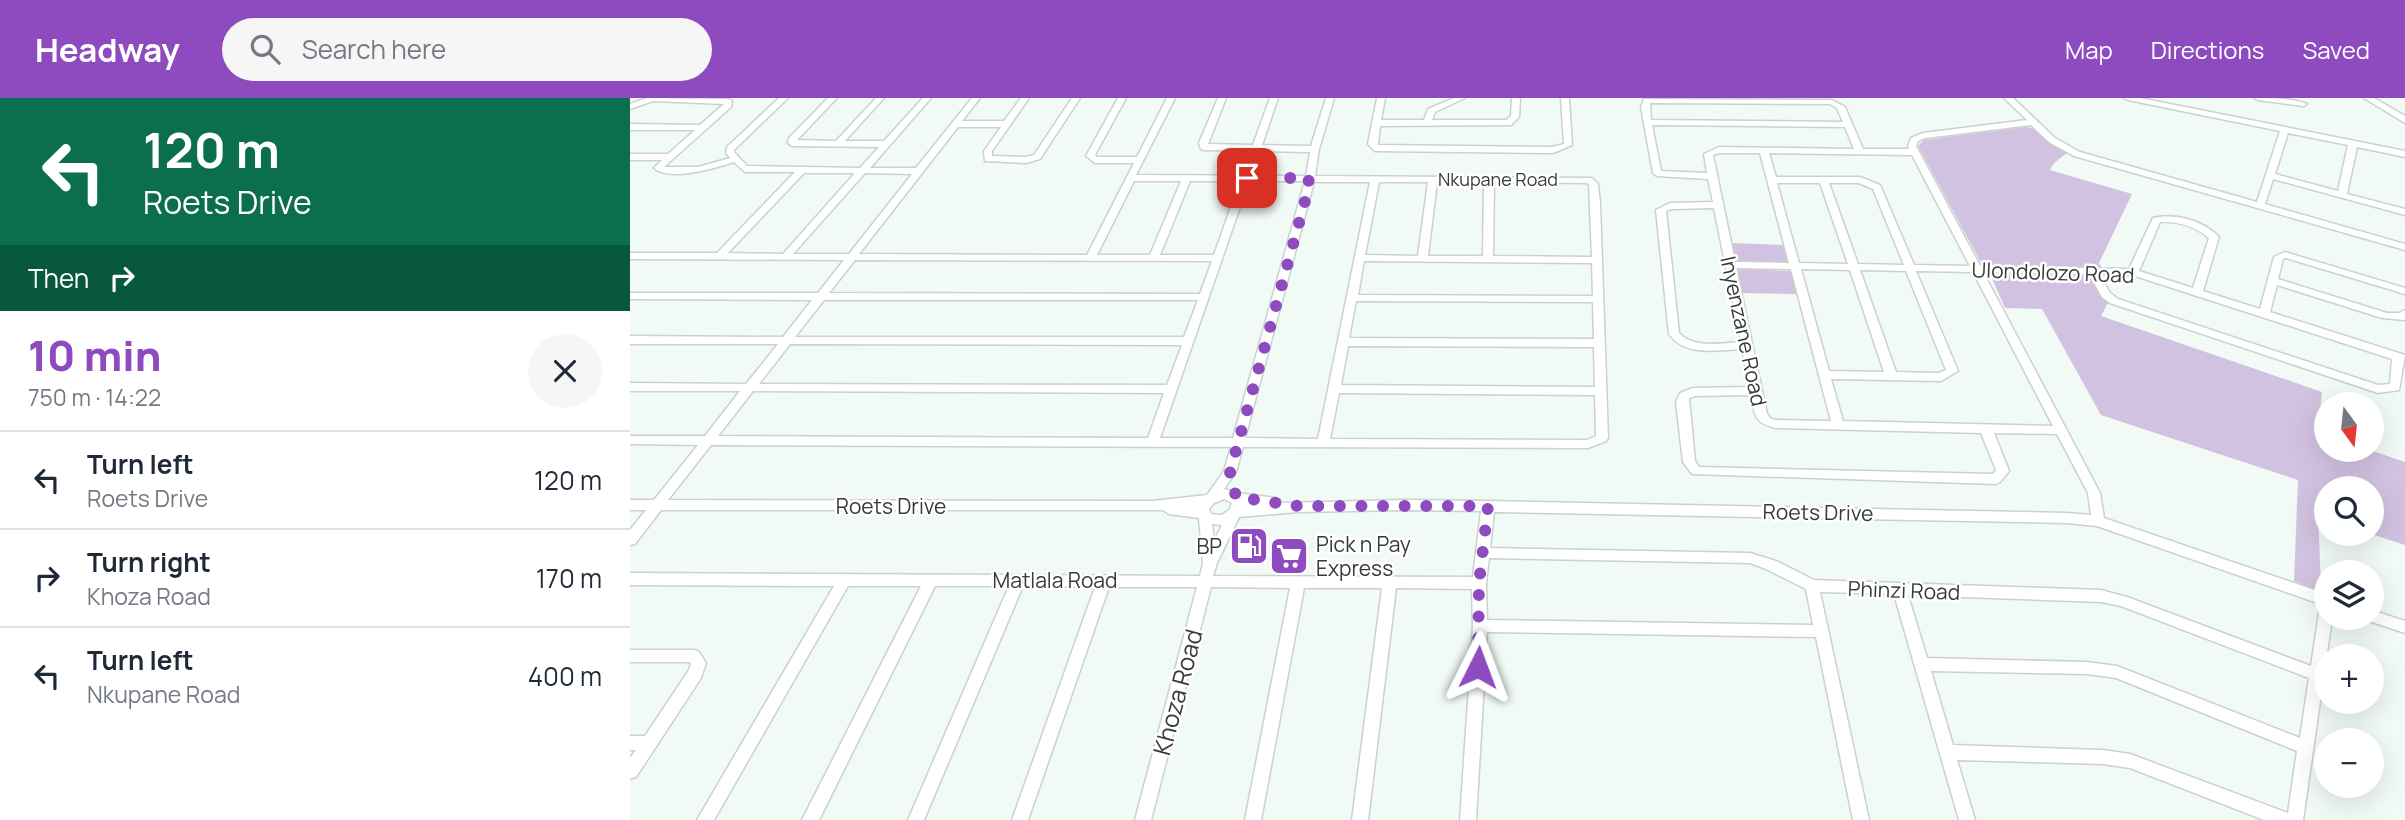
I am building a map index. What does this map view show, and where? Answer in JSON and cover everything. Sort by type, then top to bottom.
[{"type":"street","points":[[784,98],[731,147],[730,152],[745,169],[919,171]]},
{"type":"street","points":[[833,98],[791,142],[886,145]]},
{"type":"street","points":[[838,144],[880,98]]},
{"type":"street","points":[[785,257],[839,194],[865,171],[927,98]]},
{"type":"street","points":[[630,540],[976,98]]},
{"type":"street","points":[[1025,98],[1006,124],[987,158],[1028,160],[1039,154],[1076,98]]},
{"type":"street","points":[[1122,98],[1090,156],[1095,160],[1139,160]]},
{"type":"street","points":[[1090,258],[1171,98]]},
{"type":"street","points":[[1222,98],[1203,143],[1204,147],[1315,149]]},
{"type":"street","points":[[1256,149],[1274,98]]},
{"type":"street","points":[[1207,507],[1230,472],[1307,194],[1315,149],[1330,98]]},
{"type":"street","points":[[1381,98],[1372,144],[1378,149],[1556,150],[1568,145],[1566,98]]},
{"type":"street","points":[[1427,123],[1431,111],[1461,98]]},
{"type":"street","points":[[1377,123],[1512,122],[1515,117],[1516,98]]},
{"type":"street","points":[[2008,98],[2058,145],[2077,154],[2405,247]]},
{"type":"street","points":[[2128,98],[2179,103],[2285,130],[2405,154]]},
{"type":"street","points":[[2258,98],[2296,105],[2304,103],[2298,98]]},
{"type":"street","points":[[2369,99],[2382,98]]},
{"type":"street","points":[[630,107],[652,99],[728,101],[727,105],[659,166],[659,170],[699,170],[736,159]]},
{"type":"street","points":[[1860,152],[1841,107],[1827,101],[1654,99],[1646,102],[1657,173],[1711,176],[1707,156],[1710,152],[1764,151],[1860,152],[1915,152]]},
{"type":"street","points":[[2369,99],[2405,120]]},
{"type":"street","points":[[1648,122],[1848,125]]},
{"type":"street","points":[[2033,122],[1923,136],[1912,143],[2094,493],[2098,521]]},
{"type":"street","points":[[955,124],[1006,124]]},
{"type":"street","points":[[630,127],[701,128]]},
{"type":"street","points":[[2260,206],[2285,130]]},
{"type":"street","points":[[2342,195],[2353,143]]},
{"type":"street","points":[[1764,151],[1838,425]]},
{"type":"street","points":[[630,157],[668,157]]},
{"type":"street","points":[[720,256],[801,171]]},
{"type":"street","name":"Inyenzane Road","points":[[1711,176],[1754,391],[1761,415],[1771,423],[2062,430]]},
{"type":"street","points":[[2271,176],[2405,212]]},
{"type":"street","name":"Nkupane Road","points":[[1131,178],[1583,179],[1591,182],[1594,195],[1602,391],[1603,433],[1599,441],[1588,444],[1324,441]]},
{"type":"street","points":[[1154,258],[1187,178]]},
{"type":"street","points":[[1153,441],[1247,178]]},
{"type":"street","points":[[630,440],[1324,441],[1375,179]]},
{"type":"street","points":[[1423,259],[1433,179]]},
{"type":"street","points":[[1488,259],[1489,180]]},
{"type":"street","points":[[1771,180],[1860,180],[1875,185],[1952,371],[1941,377],[1825,375]]},
{"type":"street","points":[[1824,181],[1891,375]]},
{"type":"street","points":[[1717,205],[1670,206],[1661,209],[1674,334],[1678,341],[1688,344],[1745,345]]},
{"type":"street","points":[[2133,272],[2156,220],[2164,218],[2204,229],[2214,237],[2197,292]]},
{"type":"street","points":[[2264,313],[2279,257],[2289,255],[2405,291]]},
{"type":"street","points":[[630,256],[1218,258]]},
{"type":"street","points":[[1359,258],[1596,260]]},
{"type":"street","name":"Ulondolozo Road","points":[[1730,265],[2133,272],[2401,357]]},
{"type":"street","points":[[2092,271],[2106,295],[2114,301],[2378,389],[2395,387],[2401,357]]},
{"type":"street","points":[[2274,281],[2386,316],[2402,317],[2405,313]]},
{"type":"street","points":[[630,296],[1204,298]]},
{"type":"street","points":[[1353,298],[1597,299]]},
{"type":"street","points":[[630,340],[1189,341]]},
{"type":"street","points":[[1344,342],[1600,342]]},
{"type":"street","points":[[630,387],[1171,389]]},
{"type":"street","points":[[1335,389],[1602,391]]},
{"type":"street","points":[[1754,391],[1693,392],[1684,396],[1682,402],[1689,462],[1696,471],[1991,480],[2000,477],[2003,471],[1986,429]]},
{"type":"street","points":[[1230,472],[1240,505],[1234,514]]},
{"type":"street","name":"Roets Drive","points":[[630,505],[1207,507],[1222,494],[1298,506]]},
{"type":"street","name":"Roets Drive","points":[[1207,507],[1215,520],[1234,514],[1298,506],[1488,506],[2023,516],[2098,521],[2314,596]]},
{"type":"street","points":[[1468,820],[1480,626],[1479,583],[1488,506]]},
{"type":"street","name":"Khoza Road","points":[[1207,507],[1210,563]]},
{"type":"street","name":"Khoza Road","points":[[1143,820],[1210,563],[1234,514]]},
{"type":"street","name":"Phinzi Road","points":[[1484,553],[1750,558],[1771,565],[1812,586],[2101,596],[2122,601],[2314,674]]},
{"type":"street","name":"Matlala Road","points":[[630,579],[1479,583]]},
{"type":"street","points":[[705,820],[844,580]]},
{"type":"street","points":[[810,820],[931,580]]},
{"type":"street","points":[[916,820],[1019,580]]},
{"type":"street","points":[[1020,820],[1104,581]]},
{"type":"street","points":[[1253,820],[1298,581]]},
{"type":"street","points":[[1360,820],[1391,582]]},
{"type":"street","points":[[1812,586],[1861,820]]},
{"type":"street","points":[[1900,591],[1967,820]]},
{"type":"street","points":[[2384,621],[2405,628]]},
{"type":"street","points":[[1480,626],[1820,631]]},
{"type":"street","points":[[630,656],[694,656],[699,660],[696,673],[630,772]]},
{"type":"street","points":[[1922,664],[2117,671],[2305,747]]},
{"type":"street","points":[[2295,820],[2314,693]]},
{"type":"street","points":[[630,743],[648,743]]},
{"type":"street","points":[[1948,752],[2103,757],[2130,761],[2285,820]]},
{"type":"shaded area","points":[[2025,127],[2042,133],[2067,153],[2054,163],[2050,170],[2132,194],[2099,263],[2103,270],[1987,268],[1981,263],[1918,146],[1924,140]]},
{"type":"shaded area","points":[[1730,243],[1787,245],[1791,265],[1735,263]]},
{"type":"shaded area","points":[[1736,271],[1791,271],[1800,294],[1739,293]]},
{"type":"shaded area","points":[[1990,274],[2087,276],[2092,278],[2108,303],[2101,316],[2322,392],[2314,392],[2314,462],[2384,462],[2384,455],[2405,462],[2405,545],[2384,538],[2384,476],[2314,476],[2314,546],[2319,546],[2320,560],[2314,560],[2314,589],[2294,581],[2298,480],[2101,415],[2042,309],[2005,308]]},
{"type":"place","name":"BP","points":[[1249,546]]},
{"type":"place","name":"Pick n Pay Express","points":[[1289,556]]},
{"type":"route","points":[[1247,178],[1309,178],[1307,194],[1230,472],[1236,497],[1298,506],[1488,506],[1479,583],[1478,667]]}]
